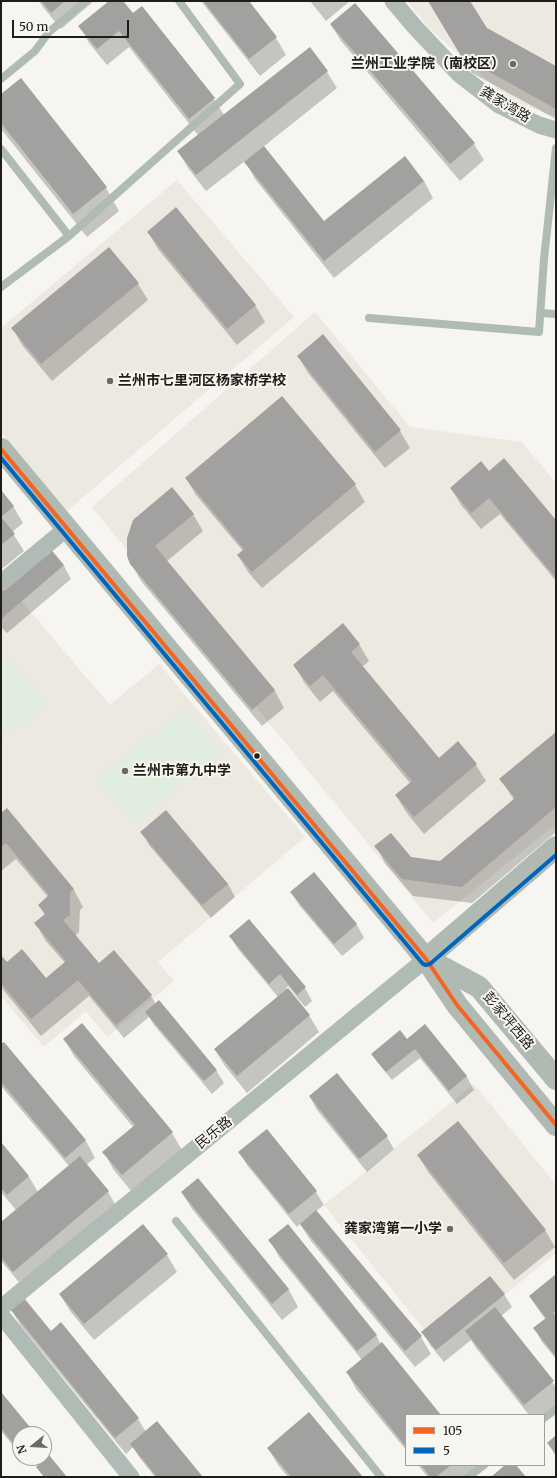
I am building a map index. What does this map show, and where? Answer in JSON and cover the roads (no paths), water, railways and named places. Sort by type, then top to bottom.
[{"type":"main road","points":[[1,449],[426,959],[556,847]]},
{"type":"main road","name":"彭家坪西路","points":[[426,959],[479,987],[556,1079]]},
{"type":"main road","name":"彭家坪西路","points":[[426,959],[457,1005],[556,1125]]},
{"type":"street","name":"龚家湾路","points":[[393,1],[459,74],[499,105],[539,125],[556,130]]},
{"type":"street","points":[[1,583],[67,528]]},
{"type":"street","name":"民乐路","points":[[1,1308],[426,959]]},
{"type":"street","points":[[1,1315],[132,1477]]},
{"type":"lane","points":[[1,79],[35,51],[49,32],[86,1]]},
{"type":"lane","points":[[1,287],[69,236],[240,84],[179,1]]},
{"type":"lane","points":[[369,318],[539,332],[544,259],[556,148]]},
{"type":"lane","points":[[1,149],[69,236]]},
{"type":"lane","points":[[541,313],[556,314]]},
{"type":"lane","points":[[176,1221],[381,1477]]},
{"type":"lane","points":[[545,1417],[556,1409]]},
{"type":"lane","points":[[468,1477],[483,1466]]},
{"type":"place","name":"兰州工业学院（南校区）","points":[[513,64]]},
{"type":"place","name":"兰州市七里河区杨家桥学校","points":[[110,381]]},
{"type":"place","name":"兰州市第九中学","points":[[125,771]]},
{"type":"place","name":"龚家湾第一小学","points":[[450,1229]]}]
